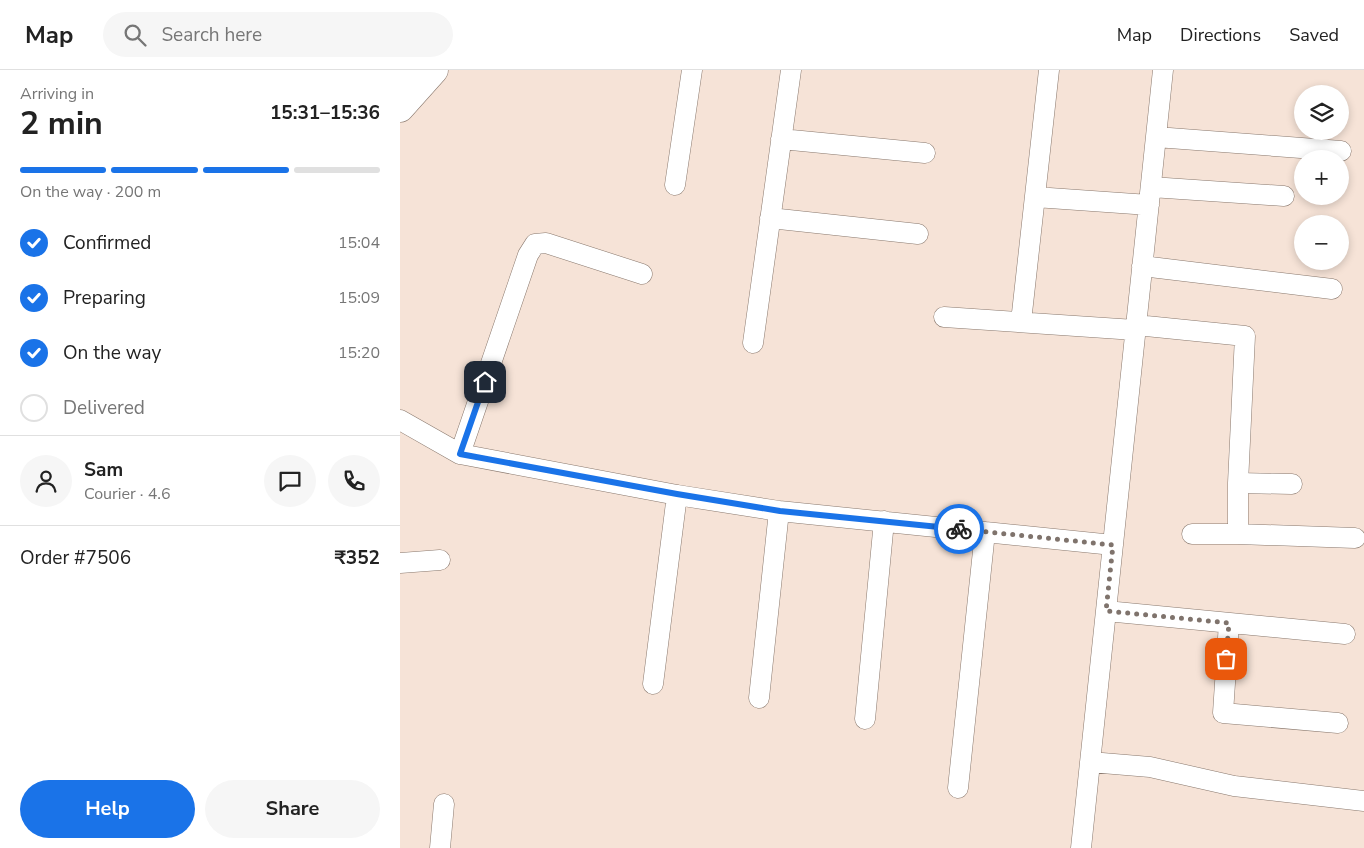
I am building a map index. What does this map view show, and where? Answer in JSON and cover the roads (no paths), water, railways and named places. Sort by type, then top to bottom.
[{"type":"street","points":[[400,84],[412,70]]},
{"type":"street","points":[[400,108],[434,70]]},
{"type":"street","points":[[675,185],[692,70]]},
{"type":"street","points":[[752,343],[791,70]]},
{"type":"street","points":[[1021,322],[1049,70]]},
{"type":"street","points":[[1081,848],[1163,70]]},
{"type":"street","points":[[1156,137],[1328,150]]},
{"type":"street","points":[[781,139],[926,153]]},
{"type":"street","points":[[1035,197],[1284,196]]},
{"type":"street","points":[[770,218],[918,234]]},
{"type":"street","points":[[460,454],[528,255],[535,244],[546,243],[642,274]]},
{"type":"street","points":[[1142,266],[1332,289]]},
{"type":"street","points":[[944,317],[1136,327],[1245,336],[1238,482],[1238,534]]},
{"type":"street","points":[[400,420],[460,454],[677,494],[780,511],[1113,545]]},
{"type":"street","points":[[1238,482],[1292,484]]},
{"type":"street","points":[[653,684],[677,494]]},
{"type":"street","points":[[759,698],[780,511]]},
{"type":"street","points":[[865,719],[884,521]]},
{"type":"street","points":[[958,788],[985,532]]},
{"type":"street","points":[[1192,534],[1355,538]]},
{"type":"street","points":[[400,563],[440,560]]},
{"type":"street","points":[[1106,611],[1345,634]]},
{"type":"street","points":[[1229,623],[1223,712],[1338,724]]},
{"type":"street","points":[[1090,762],[1150,767],[1234,786],[1364,801]]},
{"type":"street","points":[[440,848],[444,804]]}]
